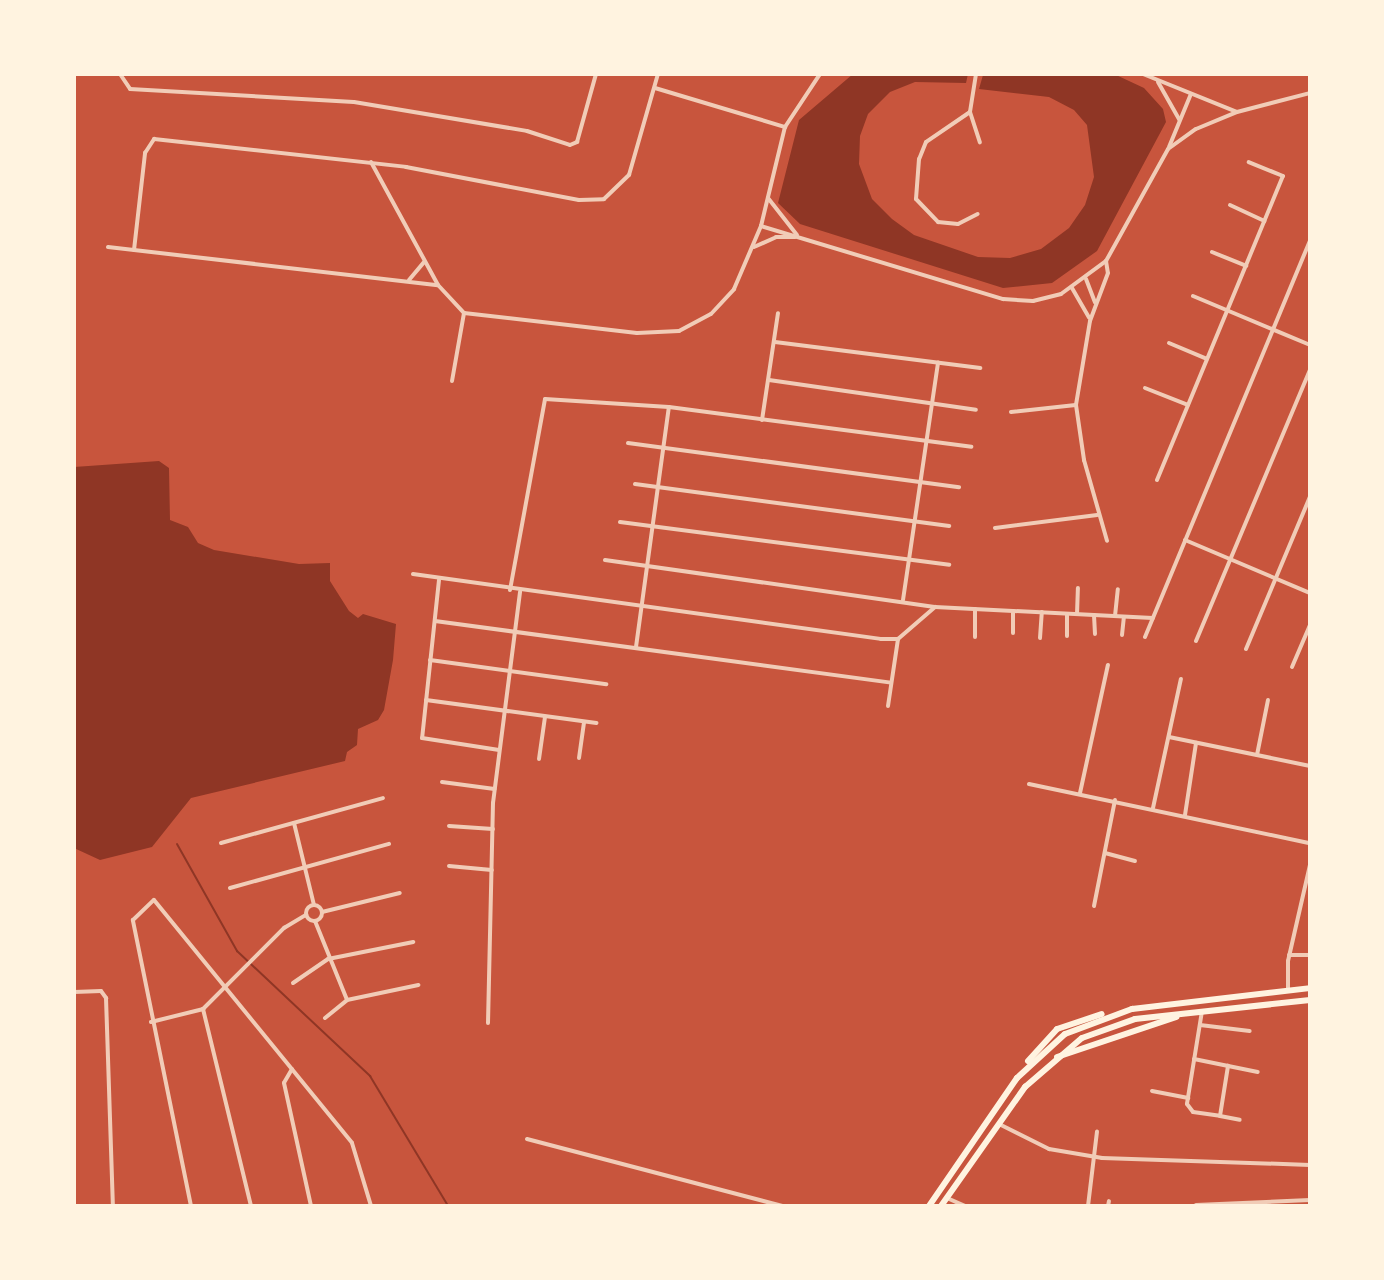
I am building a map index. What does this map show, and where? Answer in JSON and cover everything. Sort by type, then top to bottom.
[{"type":"main road","points":[[929,1206],[1048,1035],[1087,1015],[1310,988]]},
{"type":"main road","points":[[941,1206],[999,1124],[1050,1060],[1106,1027],[1202,1011],[1310,1000]]},
{"type":"main road","points":[[1050,1060],[1190,1013]]},
{"type":"street","points":[[120,74],[130,89],[354,102],[527,131],[570,145],[577,142],[596,74]]},
{"type":"street","points":[[134,250],[145,153],[154,139],[371,162],[579,200],[604,199],[629,175],[658,74]]},
{"type":"street","points":[[371,162],[438,285],[464,313],[637,333],[679,331],[722,303],[753,249],[785,127],[820,74]]},
{"type":"street","points":[[976,74],[970,112],[980,142]]},
{"type":"street","points":[[1143,74],[1237,112]]},
{"type":"street","points":[[1158,81],[1180,122]]},
{"type":"street","points":[[655,88],[785,127]]},
{"type":"street","points":[[1168,149],[1196,129],[1237,112],[1310,93]]},
{"type":"street","points":[[761,226],[1003,299],[1033,301],[1072,288],[1106,261],[1168,149],[1191,94]]},
{"type":"street","points":[[970,112],[926,142],[919,159],[916,199],[938,222],[958,224],[978,214]]},
{"type":"street","points":[[1157,480],[1283,176],[1249,162]]},
{"type":"street","points":[[767,196],[777,215],[800,237]]},
{"type":"street","points":[[1230,205],[1265,221]]},
{"type":"street","points":[[753,249],[776,237],[800,237]]},
{"type":"street","points":[[1145,637],[1310,241]]},
{"type":"street","points":[[108,247],[438,285]]},
{"type":"street","points":[[1212,252],[1246,266]]},
{"type":"street","points":[[1106,261],[1108,273],[1090,321],[1076,405],[1097,515],[1107,541]]},
{"type":"street","points":[[407,281],[424,262]]},
{"type":"street","points":[[1086,279],[1096,304]]},
{"type":"street","points":[[1072,288],[1090,321]]},
{"type":"street","points":[[1193,296],[1310,345]]},
{"type":"street","points":[[452,381],[464,313]]},
{"type":"street","points":[[762,420],[778,313]]},
{"type":"street","points":[[775,342],[980,368]]},
{"type":"street","points":[[1169,343],[1207,359]]},
{"type":"street","points":[[903,600],[938,363]]},
{"type":"street","points":[[1196,641],[1310,370]]},
{"type":"street","points":[[769,380],[976,410]]},
{"type":"street","points":[[1145,388],[1188,405]]},
{"type":"street","points":[[510,590],[543,400],[669,407],[971,447]]},
{"type":"street","points":[[1011,412],[1076,405]]},
{"type":"street","points":[[636,648],[669,407]]},
{"type":"street","points":[[628,443],[959,487]]},
{"type":"street","points":[[635,484],[949,526]]},
{"type":"street","points":[[1246,649],[1310,497]]},
{"type":"street","points":[[995,528],[1097,515]]},
{"type":"street","points":[[620,522],[949,565]]},
{"type":"street","points":[[1185,540],[1310,593]]},
{"type":"street","points":[[605,560],[903,600],[935,607],[1153,618]]},
{"type":"street","points":[[413,574],[520,592],[898,639]]},
{"type":"street","points":[[439,580],[424,739],[499,750]]},
{"type":"street","points":[[1077,614],[1078,588]]},
{"type":"street","points":[[1115,616],[1118,589]]},
{"type":"street","points":[[488,1023],[495,789],[520,592]]},
{"type":"street","points":[[888,706],[898,639],[935,607]]},
{"type":"street","points":[[975,609],[975,637]]},
{"type":"street","points":[[1013,611],[1013,633]]},
{"type":"street","points":[[1040,638],[1042,612]]},
{"type":"street","points":[[1067,614],[1067,636]]},
{"type":"street","points":[[1094,615],[1095,634]]},
{"type":"street","points":[[1122,635],[1124,617]]},
{"type":"street","points":[[435,621],[891,683]]},
{"type":"street","points":[[1292,667],[1310,625]]},
{"type":"street","points":[[430,660],[606,684]]},
{"type":"street","points":[[1080,793],[1108,665]]},
{"type":"street","points":[[1153,808],[1181,679]]},
{"type":"street","points":[[426,700],[596,723]]},
{"type":"street","points":[[1257,755],[1268,700]]},
{"type":"street","points":[[539,759],[545,717]]},
{"type":"street","points":[[579,758],[584,722]]},
{"type":"street","points":[[1169,737],[1310,766]]},
{"type":"street","points":[[1185,815],[1196,743]]},
{"type":"street","points":[[442,782],[495,789]]},
{"type":"street","points":[[1029,784],[1310,843]]},
{"type":"street","points":[[221,843],[383,798]]},
{"type":"street","points":[[1094,906],[1115,800]]},
{"type":"street","points":[[294,823],[307,866],[314,905],[322,912]]},
{"type":"street","points":[[449,826],[493,829]]},
{"type":"street","points":[[230,888],[389,844]]},
{"type":"street","points":[[1105,853],[1135,861]]},
{"type":"street","points":[[1288,991],[1289,955],[1310,865]]},
{"type":"street","points":[[449,866],[492,870]]},
{"type":"street","points":[[315,921],[322,912],[400,893]]},
{"type":"street","points":[[191,1206],[151,1022],[133,920],[154,900],[357,1151],[371,1206]]},
{"type":"street","points":[[151,1022],[203,1009],[228,990],[284,928],[306,915],[314,905]]},
{"type":"street","points":[[306,915],[315,921],[347,1000]]},
{"type":"street","points":[[293,983],[328,959],[413,942]]},
{"type":"street","points":[[1289,955],[1310,955]]},
{"type":"street","points":[[325,1018],[347,1000],[418,985]]},
{"type":"street","points":[[74,992],[101,991],[106,998],[113,1206]]},
{"type":"street","points":[[203,1009],[251,1206]]},
{"type":"street","points":[[1202,1011],[1188,1098],[1193,1112],[1240,1120]]},
{"type":"street","points":[[1200,1025],[1250,1031]]},
{"type":"street","points":[[1194,1059],[1258,1072]]},
{"type":"street","points":[[1220,1116],[1228,1066]]},
{"type":"street","points":[[292,1069],[285,1093],[311,1206]]},
{"type":"street","points":[[1152,1091],[1188,1098]]},
{"type":"street","points":[[999,1124],[1049,1149],[1095,1157],[1310,1165]]},
{"type":"street","points":[[1088,1206],[1097,1132]]},
{"type":"street","points":[[527,1139],[783,1206]]},
{"type":"street","points":[[947,1198],[965,1206]]},
{"type":"street","points":[[1196,1205],[1310,1200]]},
{"type":"shaded area","points":[[853,74],[968,74],[966,83],[915,82],[890,92],[868,114],[860,136],[859,164],[872,199],[892,219],[914,235],[978,257],[1010,258],[1041,249],[1069,228],[1085,205],[1094,177],[1087,125],[1074,110],[1049,97],[979,89],[983,75],[1114,74],[1144,88],[1163,109],[1166,122],[1097,251],[1052,283],[1003,288],[800,224],[778,203],[799,120]]},
{"type":"shaded area","points":[[159,461],[169,468],[170,520],[188,527],[198,543],[214,550],[299,564],[330,563],[330,581],[349,611],[358,618],[363,614],[396,624],[393,660],[384,710],[378,720],[358,729],[357,745],[347,752],[345,761],[191,798],[152,847],[100,860],[74,848],[74,467]]},
{"type":"waterway","points":[[177,844],[237,951],[370,1076],[448,1206]]}]
